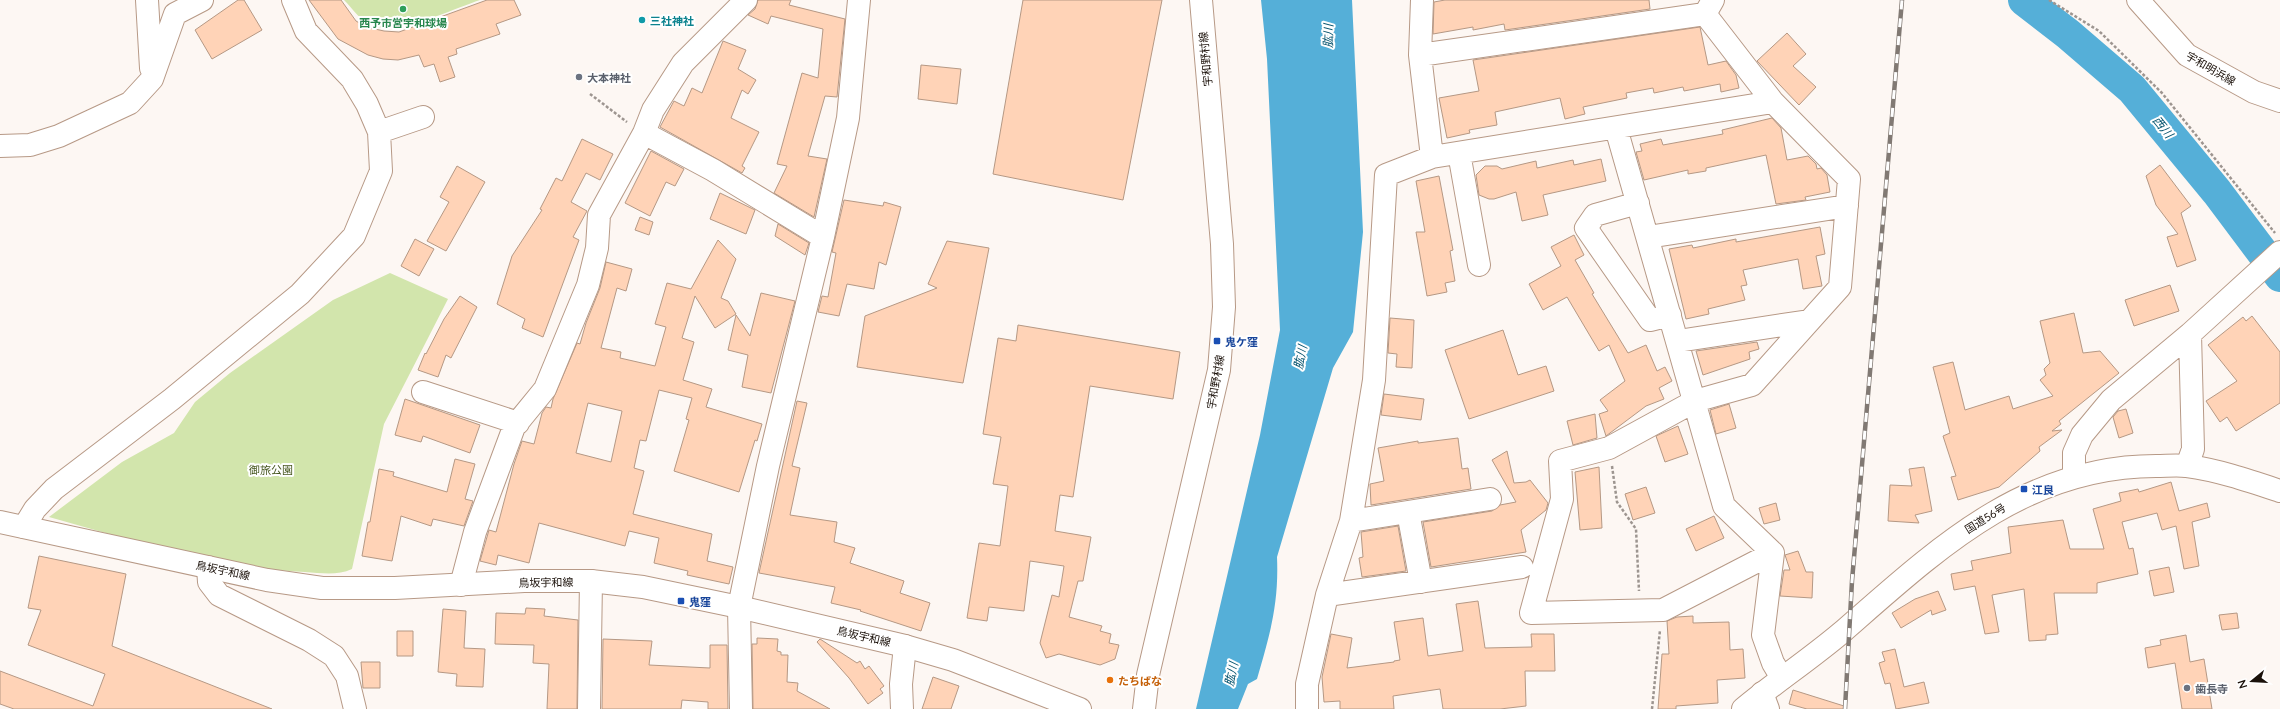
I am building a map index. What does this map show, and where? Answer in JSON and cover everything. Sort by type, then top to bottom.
[{"type":"main road","points":[[147,0],[152,79]]},
{"type":"main road","points":[[0,146],[30,145],[59,136],[130,103],[152,79],[175,14],[202,0]]},
{"type":"main road","points":[[24,527],[35,509],[54,489],[172,398],[300,294],[354,236],[381,171],[379,132],[367,104],[352,79],[306,31],[293,0]]},
{"type":"main road","points":[[461,585],[475,532],[514,427],[545,389],[588,285],[597,248],[599,215],[636,129],[653,110],[683,63],[746,0]]},
{"type":"main road","points":[[741,709],[739,607],[768,466],[823,237],[848,118],[859,0]]},
{"type":"main road","name":"宇和野村線","points":[[1144,709],[1148,675],[1219,370],[1224,307],[1222,244],[1201,0]]},
{"type":"main road","points":[[1422,0],[1420,55],[1432,157]]},
{"type":"main road","name":"宇和明浜線","points":[[2138,0],[2187,55],[2254,92],[2280,101]]},
{"type":"main road","points":[[1420,55],[1709,7],[1773,102],[1849,179],[1840,286],[1752,384],[1695,401],[1609,448],[1560,461],[1562,499],[1531,613],[1663,610],[1773,553]]},
{"type":"main road","points":[[1307,709],[1307,684],[1327,595],[1351,521],[1374,380],[1386,175],[1432,157],[1773,102]]},
{"type":"main road","points":[[379,132],[423,117]]},
{"type":"main road","points":[[1616,128],[1724,506],[1773,553]]},
{"type":"main road","points":[[636,129],[712,170],[823,237]]},
{"type":"main road","points":[[1459,153],[1479,265]]},
{"type":"main road","points":[[1638,203],[1595,215],[1586,228],[1650,320],[1670,315]]},
{"type":"main road","points":[[1648,237],[1847,206]]},
{"type":"main road","points":[[2074,476],[2074,453],[2082,435],[2112,400],[2190,334],[2280,252]]},
{"type":"main road","points":[[1678,341],[1809,321]]},
{"type":"main road","points":[[2187,466],[2193,449],[2190,334]]},
{"type":"main road","points":[[423,392],[518,423]]},
{"type":"main road","name":"国道56号","points":[[1742,709],[1765,701],[1782,678],[1839,635],[1913,570],[1960,534],[2017,498],[2074,476],[2130,466],[2187,466],[2249,480],[2280,491]]},
{"type":"main road","points":[[1351,521],[1490,499]]},
{"type":"main road","points":[[1408,512],[1421,582]]},
{"type":"main road","name":"鳥坂宇和線","points":[[0,522],[267,580],[322,588],[395,588],[524,581],[591,581],[643,587],[739,607],[905,646],[953,660],[1080,709]]},
{"type":"main road","points":[[1773,553],[1763,635],[1773,663],[1782,678]]},
{"type":"main road","points":[[208,567],[209,582],[219,595],[309,640],[334,656],[347,676],[354,709]]},
{"type":"main road","points":[[1327,595],[1522,567]]},
{"type":"main road","points":[[589,709],[591,581]]},
{"type":"main road","points":[[902,709],[901,684],[905,646]]},
{"type":"path","points":[[2049,0],[2099,31],[2162,93],[2280,239]]},
{"type":"path","points":[[590,94],[636,129]]},
{"type":"path","points":[[1609,448],[1617,502],[1636,529],[1640,610]]},
{"type":"path","points":[[1652,709],[1663,610]]},
{"type":"green space","name":"西予市営宇和球場","points":[[344,0],[480,0],[412,24],[385,28],[374,26],[365,22]]},
{"type":"green space","name":"御旅公園","points":[[390,273],[448,299],[384,424],[352,569],[341,573],[323,573],[240,565],[176,552],[49,517],[122,462],[174,433],[195,402],[230,373],[333,300]]},
{"type":"water","name":"肱川","points":[[1261,0],[1352,0],[1363,232],[1353,332],[1333,368],[1277,557],[1277,590],[1273,619],[1257,679],[1248,684],[1238,709],[1196,709],[1260,435],[1280,330],[1267,59]]},
{"type":"building","points":[[238,0],[244,0],[262,30],[212,59],[195,30]]},
{"type":"building","points":[[309,0],[341,0],[356,21],[366,27],[384,31],[399,32],[487,0],[514,0],[521,15],[496,24],[500,34],[456,49],[457,54],[448,57],[455,77],[440,82],[434,64],[424,67],[419,55],[398,60],[383,59],[368,55],[338,39]]},
{"type":"building","points":[[758,0],[791,0],[789,5],[845,19],[837,97],[825,96],[808,156],[827,159],[814,217],[774,193],[787,166],[777,164],[802,73],[818,78],[823,29],[771,16],[768,24],[748,15],[755,9]]},
{"type":"building","points":[[1023,0],[1162,0],[1123,200],[993,174]]},
{"type":"building","points":[[1445,0],[1649,0],[1650,9],[1505,30],[1504,24],[1473,30],[1473,27],[1433,34],[1434,2]]},
{"type":"building","points":[[1700,27],[1708,65],[1726,61],[1736,75],[1739,88],[1721,92],[1720,84],[1684,91],[1683,87],[1654,93],[1653,88],[1626,93],[1627,98],[1583,107],[1585,114],[1565,119],[1560,98],[1495,112],[1497,125],[1469,130],[1470,133],[1447,138],[1439,98],[1479,91],[1473,60]]},
{"type":"building","points":[[1787,33],[1806,54],[1793,66],[1816,87],[1799,105],[1757,61]]},
{"type":"building","points":[[723,41],[746,50],[738,69],[756,80],[748,94],[742,90],[731,118],[759,132],[742,166],[745,168],[742,173],[660,127],[674,101],[684,106],[692,88],[702,93]]},
{"type":"building","points":[[921,65],[961,69],[957,104],[918,99]]},
{"type":"building","points":[[1772,118],[1781,128],[1787,160],[1808,156],[1816,164],[1817,169],[1821,168],[1827,175],[1830,192],[1805,197],[1806,200],[1776,204],[1766,155],[1706,168],[1706,171],[1688,174],[1688,170],[1644,180],[1636,152],[1642,151],[1640,144],[1661,139],[1663,145],[1723,134],[1722,130]]},
{"type":"building","points":[[582,139],[613,154],[600,180],[586,173],[571,202],[587,211],[573,237],[579,240],[543,337],[522,328],[525,319],[497,304],[512,256],[542,210],[540,209],[556,178],[562,181]]},
{"type":"building","points":[[651,151],[684,169],[675,186],[666,182],[650,216],[625,203]]},
{"type":"building","points":[[1601,159],[1606,181],[1543,195],[1548,215],[1522,221],[1516,192],[1494,199],[1489,199],[1479,195],[1476,175],[1485,166],[1497,166],[1502,169],[1536,161],[1537,168],[1573,160],[1574,165]]},
{"type":"building","points":[[2160,165],[2191,206],[2181,213],[2196,260],[2177,267],[2167,237],[2178,234],[2156,205],[2146,176]]},
{"type":"building","points":[[457,166],[485,182],[446,251],[427,241],[449,202],[440,197]]},
{"type":"building","points":[[1439,176],[1453,250],[1450,251],[1455,281],[1445,283],[1447,292],[1427,296],[1416,232],[1425,232],[1416,181]]},
{"type":"building","points":[[720,193],[755,210],[746,234],[710,219]]},
{"type":"building","points":[[844,200],[883,206],[884,202],[901,207],[886,265],[879,262],[874,289],[847,284],[839,316],[818,312],[822,296],[828,297],[836,253],[832,252]]},
{"type":"building","points":[[640,217],[653,222],[649,235],[635,230]]},
{"type":"building","points":[[778,224],[809,243],[805,255],[775,236]]},
{"type":"building","points":[[1820,227],[1825,254],[1816,256],[1822,286],[1803,289],[1798,259],[1743,270],[1747,285],[1741,286],[1745,300],[1708,309],[1709,314],[1686,319],[1669,249],[1692,245],[1693,248],[1736,239],[1736,242]]},
{"type":"building","points":[[1574,235],[1584,255],[1575,260],[1594,293],[1592,294],[1628,353],[1646,345],[1657,371],[1665,367],[1672,381],[1659,388],[1664,399],[1646,406],[1606,436],[1599,414],[1608,411],[1600,400],[1625,381],[1609,345],[1599,351],[1567,297],[1543,310],[1529,284],[1561,266],[1551,247]]},
{"type":"building","points":[[415,239],[434,249],[419,276],[401,266]]},
{"type":"building","points":[[718,240],[736,259],[721,298],[728,301],[736,314],[715,328],[695,296],[682,338],[694,342],[683,380],[712,389],[706,407],[762,424],[757,441],[755,440],[739,492],[674,471],[689,420],[686,419],[692,398],[659,390],[646,441],[640,440],[634,468],[644,471],[633,514],[712,534],[707,561],[733,567],[729,584],[687,575],[688,571],[654,563],[659,538],[629,531],[625,546],[539,523],[529,563],[498,555],[496,565],[480,561],[489,530],[496,532],[514,464],[522,441],[534,444],[542,413],[546,407],[551,408],[553,399],[577,343],[580,344],[586,323],[600,288],[606,262],[632,269],[626,291],[617,288],[601,348],[621,352],[620,358],[655,366],[666,327],[655,324],[667,283],[691,289]],"holes":[[[588,403],[622,411],[611,462],[576,453]]]},
{"type":"building","points":[[947,241],[989,248],[963,383],[857,367],[865,316],[937,288],[928,284]]},
{"type":"building","points":[[2170,285],[2179,311],[2134,326],[2125,300]]},
{"type":"building","points":[[761,293],[795,301],[771,393],[742,387],[748,355],[728,350],[736,315],[750,336]]},
{"type":"building","points":[[460,296],[477,307],[451,358],[446,355],[438,377],[418,370],[425,353],[426,354],[444,319]]},
{"type":"building","points":[[2074,313],[2083,353],[2100,351],[2119,373],[2059,421],[2061,424],[2052,431],[2062,430],[2039,447],[2040,451],[1999,487],[1958,500],[1951,477],[1956,476],[1943,436],[1950,433],[1933,367],[1953,362],[1965,410],[2009,396],[2013,409],[2053,396],[2040,380],[2046,375],[2044,369],[2050,363],[2040,321]]},
{"type":"building","points":[[2252,316],[2280,352],[2280,403],[2236,431],[2227,417],[2220,422],[2206,401],[2237,381],[2208,345],[2243,317],[2246,321]]},
{"type":"building","points":[[1390,318],[1414,320],[1412,368],[1396,367],[1397,354],[1388,353]]},
{"type":"building","points":[[1018,325],[1180,352],[1173,399],[1090,386],[1073,497],[1060,495],[1055,531],[1091,537],[1083,581],[1078,581],[1069,617],[1102,626],[1100,631],[1111,634],[1109,643],[1119,645],[1115,659],[1100,665],[1059,654],[1046,658],[1040,643],[1052,595],[1059,597],[1064,566],[1030,561],[1024,611],[989,607],[987,621],[967,618],[979,543],[1000,546],[1008,486],[993,484],[1001,437],[983,434],[998,338],[1016,341]]},
{"type":"building","points":[[1503,330],[1518,375],[1546,366],[1554,391],[1469,419],[1445,350]]},
{"type":"building","points":[[1757,342],[1759,349],[1749,352],[1750,359],[1703,375],[1696,351]]},
{"type":"building","points":[[1384,394],[1424,399],[1421,420],[1381,415]]},
{"type":"building","points":[[405,399],[480,425],[470,453],[423,436],[421,442],[395,435]]},
{"type":"building","points":[[797,401],[807,403],[792,466],[800,468],[790,515],[837,522],[834,542],[855,548],[850,563],[904,581],[900,593],[930,603],[921,631],[860,611],[861,610],[831,603],[835,587],[759,573]]},
{"type":"building","points":[[1729,404],[1736,428],[1716,434],[1710,410]]},
{"type":"building","points":[[2126,409],[2133,433],[2119,438],[2113,417],[2118,411]]},
{"type":"building","points":[[1595,414],[1597,438],[1573,445],[1567,421]]},
{"type":"building","points":[[1678,426],[1688,454],[1665,462],[1656,436]]},
{"type":"building","points":[[1458,438],[1462,469],[1468,468],[1471,489],[1371,505],[1370,484],[1384,481],[1378,448],[1418,441],[1418,443]]},
{"type":"building","points":[[1507,451],[1514,483],[1526,482],[1530,480],[1548,503],[1546,510],[1521,530],[1526,552],[1431,567],[1423,522],[1492,511],[1500,505],[1516,502],[1492,460]]},
{"type":"building","points":[[455,459],[475,464],[465,499],[473,501],[464,526],[433,519],[431,526],[401,516],[392,561],[362,556],[368,522],[370,522],[379,469],[394,472],[393,476],[447,492]]},
{"type":"building","points":[[1599,467],[1602,528],[1580,530],[1575,472]]},
{"type":"building","points":[[1924,467],[1932,511],[1915,515],[1919,523],[1888,521],[1890,485],[1912,486],[1909,469]]},
{"type":"building","points":[[2171,482],[2179,511],[2207,503],[2210,517],[2192,522],[2199,566],[2184,569],[2176,526],[2162,530],[2157,513],[2122,522],[2129,549],[2133,548],[2138,574],[2097,583],[2097,593],[2054,593],[2058,634],[2046,635],[2046,640],[2029,641],[2024,589],[1992,595],[1999,632],[1985,634],[1975,586],[1954,590],[1951,574],[1973,570],[1971,561],[2011,553],[2008,527],[2063,520],[2070,549],[2104,549],[2093,509],[2121,501],[2119,493],[2138,489],[2139,492]]},
{"type":"building","points":[[1646,487],[1655,513],[1633,520],[1625,494]]},
{"type":"building","points":[[1776,503],[1780,520],[1764,524],[1759,508]]},
{"type":"building","points":[[1714,516],[1724,538],[1696,551],[1686,529]]},
{"type":"building","points":[[1398,526],[1406,571],[1362,577],[1359,558],[1363,557],[1361,532]]},
{"type":"building","points":[[1798,551],[1806,572],[1813,572],[1812,598],[1780,596],[1784,570],[1790,570],[1785,555]]},
{"type":"building","points":[[39,556],[126,574],[112,646],[272,709],[14,709],[0,704],[0,671],[93,706],[105,674],[28,645],[41,610],[28,608]]},
{"type":"building","points":[[2169,567],[2174,592],[2154,596],[2149,571]]},
{"type":"building","points":[[1938,591],[1946,610],[1932,615],[1931,610],[1901,628],[1892,613],[1915,599]]},
{"type":"building","points":[[1478,601],[1485,648],[1532,647],[1531,634],[1554,634],[1555,671],[1525,671],[1526,706],[1500,709],[1443,709],[1440,689],[1393,696],[1394,709],[1340,709],[1340,701],[1324,702],[1322,677],[1331,634],[1352,638],[1347,668],[1400,660],[1394,622],[1423,618],[1428,656],[1463,651],[1456,604]]},
{"type":"building","points":[[526,608],[545,609],[544,616],[578,620],[577,709],[547,709],[549,664],[533,663],[534,645],[495,644],[496,613],[525,614]]},
{"type":"building","points":[[443,609],[466,611],[464,648],[485,649],[483,687],[456,686],[457,674],[438,672]]},
{"type":"building","points":[[2237,613],[2239,628],[2222,630],[2219,615]]},
{"type":"building","points":[[1693,616],[1693,623],[1729,622],[1730,650],[1743,649],[1745,678],[1717,680],[1718,703],[1676,706],[1676,709],[1658,709],[1662,654],[1669,654],[1667,621],[1677,617]]},
{"type":"building","points":[[397,631],[413,631],[413,656],[397,656]]},
{"type":"building","points":[[2186,635],[2190,662],[2204,659],[2212,709],[2182,709],[2175,663],[2148,668],[2145,648],[2161,645],[2160,640]]},
{"type":"building","points":[[757,638],[778,639],[777,651],[781,652],[781,655],[788,655],[787,682],[798,683],[797,691],[830,709],[753,709],[752,644],[757,644]]},
{"type":"building","points":[[603,639],[652,641],[649,665],[710,668],[710,645],[727,645],[728,709],[708,709],[708,702],[682,700],[681,709],[602,709]]},
{"type":"building","points":[[820,639],[857,663],[860,661],[865,669],[869,666],[884,686],[880,689],[883,693],[868,704],[849,678],[817,642]]},
{"type":"building","points":[[1895,649],[1904,687],[1924,682],[1929,703],[1896,709],[1890,683],[1885,684],[1879,663],[1885,661],[1882,652]]},
{"type":"building","points":[[361,662],[380,662],[380,688],[363,688]]},
{"type":"building","points":[[933,677],[959,686],[951,709],[922,709]]},
{"type":"building","points":[[1793,690],[1844,706],[1844,709],[1807,709],[1789,704]]},
{"type":"waterway","name":"西川","points":[[2024,0],[2068,34],[2132,89],[2217,192],[2280,276]]},
{"type":"railway","points":[[1845,709],[1852,581],[1902,0]]},
{"type":"place","name":"西予市営宇和球場","points":[[403,9]]},
{"type":"place","name":"三社神社","points":[[642,20]]},
{"type":"place","name":"大本神社","points":[[579,77]]},
{"type":"place","name":"鬼ケ窪","points":[[1217,341]]},
{"type":"place","name":"江良","points":[[2024,489]]},
{"type":"place","name":"鬼窪","points":[[681,601]]},
{"type":"place","name":"たちばな","points":[[1110,680]]},
{"type":"place","name":"歯長寺","points":[[2187,688]]}]
